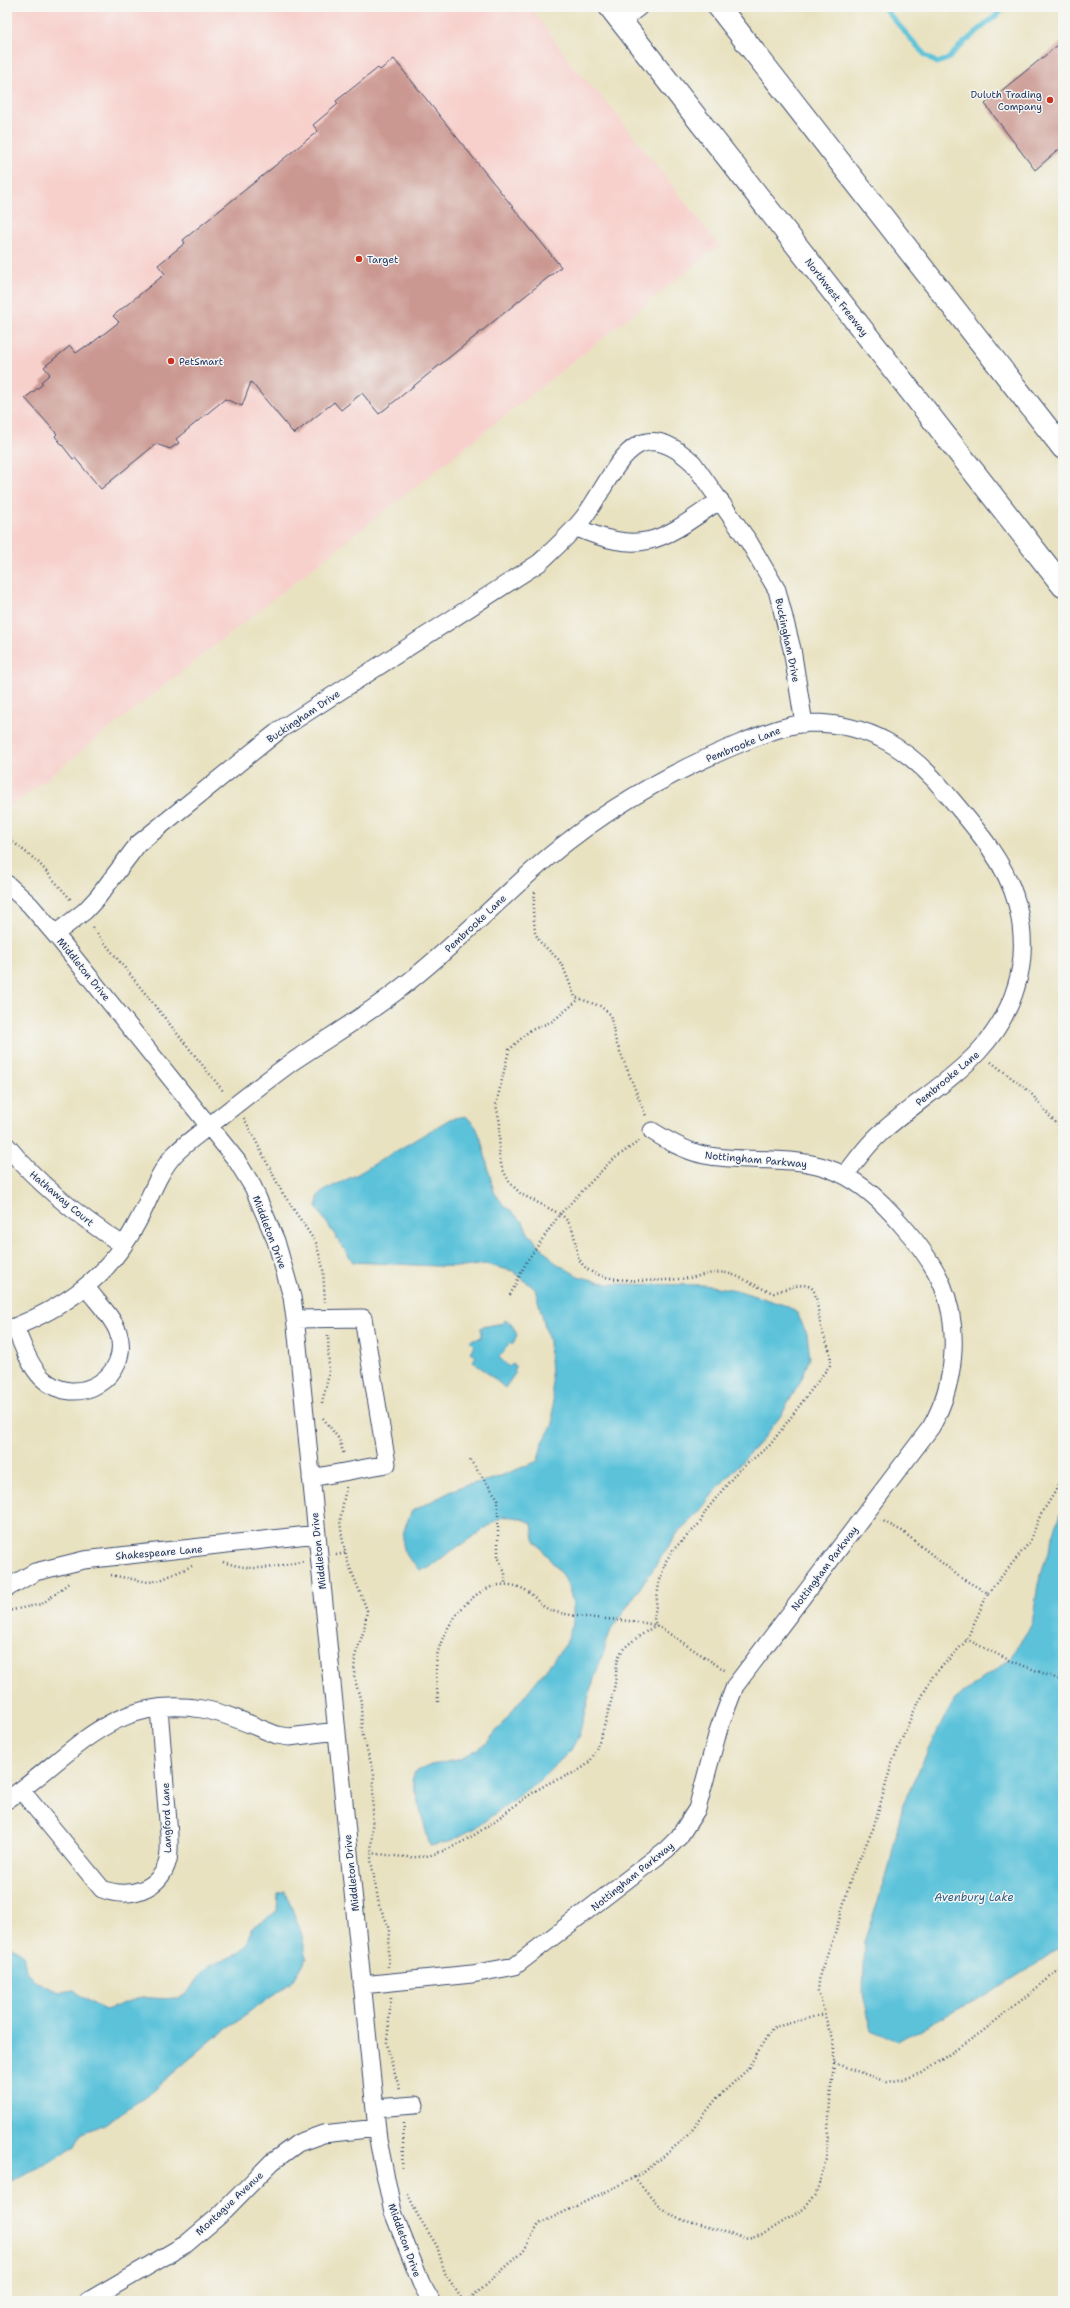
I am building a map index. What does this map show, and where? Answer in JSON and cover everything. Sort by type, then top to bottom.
[{"type":"highway","points":[[719,7],[1063,448]]},
{"type":"highway","name":"Northwest Freeway","points":[[616,14],[1063,586]]},
{"type":"street","points":[[616,14],[639,7]]},
{"type":"street","name":"Buckingham Drive","points":[[55,934],[85,911],[98,897],[138,844],[281,729],[528,571],[564,541],[600,492],[614,468],[626,453],[645,443],[666,443],[679,450],[693,463],[720,500],[765,568],[777,590],[792,649],[804,724]]},
{"type":"street","points":[[575,527],[614,542],[629,543],[647,541],[665,536],[720,500]]},
{"type":"street","name":"Pembrooke Lane","points":[[86,1287],[123,1245],[138,1221],[161,1172],[170,1160],[211,1125],[289,1064],[374,1009],[406,985],[529,874],[600,819],[676,773],[759,736],[787,727],[804,724],[851,728],[880,738],[909,754],[942,788],[1000,863],[1009,881],[1020,917],[1022,959],[1020,973],[1008,1010],[1001,1023],[980,1051],[955,1074],[885,1129],[865,1150],[846,1175]]},
{"type":"street","name":"Middleton Drive","points":[[7,884],[30,905],[55,934],[211,1125],[238,1161],[266,1213],[285,1269],[295,1319],[377,2128],[393,2212],[420,2283],[432,2301]]},
{"type":"street","name":"Nottingham Parkway","points":[[362,1985],[472,1974],[516,1966],[667,1849],[679,1837],[697,1810],[721,1722],[730,1698],[740,1679],[931,1427],[939,1412],[950,1372],[953,1336],[951,1317],[946,1295],[933,1268],[920,1247],[878,1199],[846,1175],[809,1163],[787,1160],[723,1158],[703,1155],[671,1142],[652,1131]]},
{"type":"street","name":"Hathaway Court","points":[[7,1146],[54,1193],[101,1231],[123,1245]]},
{"type":"street","points":[[86,1287],[117,1331],[120,1343],[115,1367],[107,1378],[95,1387],[82,1392],[69,1391],[43,1379],[11,1329],[64,1302],[86,1287]]},
{"type":"street","points":[[295,1319],[362,1318],[387,1464],[311,1478]]},
{"type":"street","name":"Shakespeare Lane","points":[[7,1588],[35,1572],[84,1560],[317,1534]]},
{"type":"street","points":[[7,1800],[57,1759],[100,1728],[123,1717],[159,1709],[203,1709],[277,1735],[289,1737],[337,1731]]},
{"type":"street","name":"Langford Lane","points":[[21,1790],[102,1889],[112,1893],[139,1892],[153,1885],[164,1870],[169,1847],[159,1709]]},
{"type":"street","points":[[375,2108],[415,2105]]},
{"type":"street","name":"Montague Avenue","points":[[88,2301],[186,2244],[219,2216],[272,2162],[298,2143],[323,2134],[377,2128]]},
{"type":"path","points":[[510,1295],[527,1261],[560,1214],[611,1161],[652,1131],[616,1042],[610,1014],[600,1006],[578,1000],[574,997],[564,969],[558,959],[539,941],[535,932],[533,911],[535,892],[529,874]]},
{"type":"path","points":[[578,1000],[554,1021],[529,1031],[509,1050],[496,1105],[500,1123],[499,1155],[502,1168],[507,1178],[521,1194],[560,1214],[570,1222],[575,1231],[575,1248],[578,1258],[592,1272],[603,1276],[622,1279],[672,1280],[726,1273],[774,1293],[796,1284],[804,1284],[813,1290],[817,1295],[821,1326],[832,1359],[830,1365],[770,1445],[737,1472],[705,1512],[700,1523],[673,1550],[666,1561],[659,1583],[654,1620],[656,1625]]},
{"type":"path","points":[[980,1051],[994,1066],[1030,1092],[1052,1119],[1063,1129]]},
{"type":"path","points":[[470,1460],[498,1499],[497,1547],[498,1557],[505,1573],[505,1585]]},
{"type":"path","points":[[634,2177],[660,2207],[676,2218],[748,2239],[762,2235],[805,2208],[816,2194],[826,2159],[834,2063],[834,2047],[818,1991],[820,1973],[835,1934],[847,1890],[873,1829],[899,1744],[933,1676],[966,1639],[988,1593],[1029,1543],[1040,1516],[1055,1492],[1063,1474]]},
{"type":"path","points":[[867,1512],[902,1531],[952,1571],[988,1593]]},
{"type":"path","points":[[217,1562],[255,1570],[346,1553]]},
{"type":"path","points":[[103,1575],[148,1582],[158,1582],[198,1564]]},
{"type":"path","points":[[7,1611],[42,1604],[74,1580]]},
{"type":"path","points":[[438,1702],[437,1657],[451,1620],[469,1601],[488,1589],[505,1585],[528,1590],[547,1610],[558,1613],[597,1620],[607,1618],[656,1625],[740,1679]]},
{"type":"path","points":[[371,1853],[412,1857],[430,1856],[456,1846],[483,1831],[522,1800],[548,1784],[582,1768],[593,1756],[610,1706],[618,1659],[622,1651],[656,1625]]},
{"type":"path","points":[[966,1639],[1009,1660],[1063,1681]]},
{"type":"path","points":[[834,2063],[887,2082],[904,2079],[922,2073],[983,2031],[1063,1967]]},
{"type":"path","points":[[467,2301],[524,2252],[539,2224],[634,2177],[650,2167],[689,2134],[717,2098],[746,2070],[772,2028],[824,2014]]},
{"type":"shaded area","points":[[7,7],[531,7],[575,69],[610,106],[719,246],[7,810]]},
{"type":"water","points":[[466,1116],[476,1127],[481,1139],[494,1192],[503,1204],[523,1222],[528,1233],[556,1263],[578,1276],[608,1284],[704,1285],[736,1290],[787,1306],[797,1313],[807,1334],[810,1358],[801,1380],[782,1414],[763,1439],[719,1486],[698,1513],[679,1531],[611,1630],[591,1688],[579,1735],[571,1750],[541,1779],[478,1826],[449,1842],[430,1846],[412,1780],[415,1772],[431,1765],[458,1760],[486,1744],[566,1644],[573,1623],[573,1604],[565,1579],[534,1539],[532,1523],[525,1520],[514,1517],[502,1517],[429,1568],[420,1570],[407,1556],[404,1549],[403,1535],[412,1511],[460,1487],[493,1479],[538,1461],[542,1444],[553,1424],[549,1341],[535,1289],[513,1271],[485,1264],[463,1267],[353,1262],[316,1207],[319,1195],[327,1189],[356,1175],[450,1119]]},
{"type":"water","points":[[504,1320],[511,1323],[517,1335],[512,1345],[510,1343],[499,1357],[509,1367],[512,1364],[516,1367],[514,1371],[516,1372],[505,1388],[473,1361],[476,1356],[470,1352],[474,1346],[470,1342],[473,1339],[481,1338],[481,1327],[504,1323]]},
{"type":"water","name":"Avenbury Lake","points":[[1063,1512],[1063,1945],[1023,1972],[962,2008],[898,2041],[871,2030],[863,1993],[865,1939],[888,1871],[903,1804],[939,1727],[956,1698],[1009,1660],[1032,1624],[1038,1584],[1060,1514]]},
{"type":"water","points":[[285,1891],[301,1932],[307,1958],[293,1981],[213,2039],[145,2097],[103,2125],[82,2133],[75,2146],[50,2162],[7,2183],[7,1944],[23,1954],[26,1971],[36,1981],[60,1992],[74,1990],[88,2001],[105,2010],[138,1999],[175,1998],[185,1994],[206,1969],[238,1953],[249,1940],[251,1929],[277,1911],[278,1893]]},
{"type":"building","points":[[1063,41],[1063,146],[1035,170],[985,104]]},
{"type":"building","points":[[394,59],[561,267],[379,414],[362,393],[341,410],[334,402],[294,434],[251,382],[242,406],[225,399],[176,439],[179,443],[170,449],[156,444],[101,489],[75,458],[73,459],[55,436],[57,434],[25,398],[43,384],[41,382],[50,374],[44,367],[70,346],[76,353],[86,346],[87,347],[119,322],[113,316],[165,274],[158,265],[185,243],[183,240],[318,131],[313,125],[338,104],[336,101],[378,68],[380,70]]},
{"type":"waterway","points":[[883,7],[925,55],[937,63],[948,59],[959,47],[1006,7]]},
{"type":"place","name":"Duluth Trading Company","points":[[1050,100]]},
{"type":"place","name":"Target","points":[[359,259]]},
{"type":"place","name":"PetSmart","points":[[171,361]]}]
